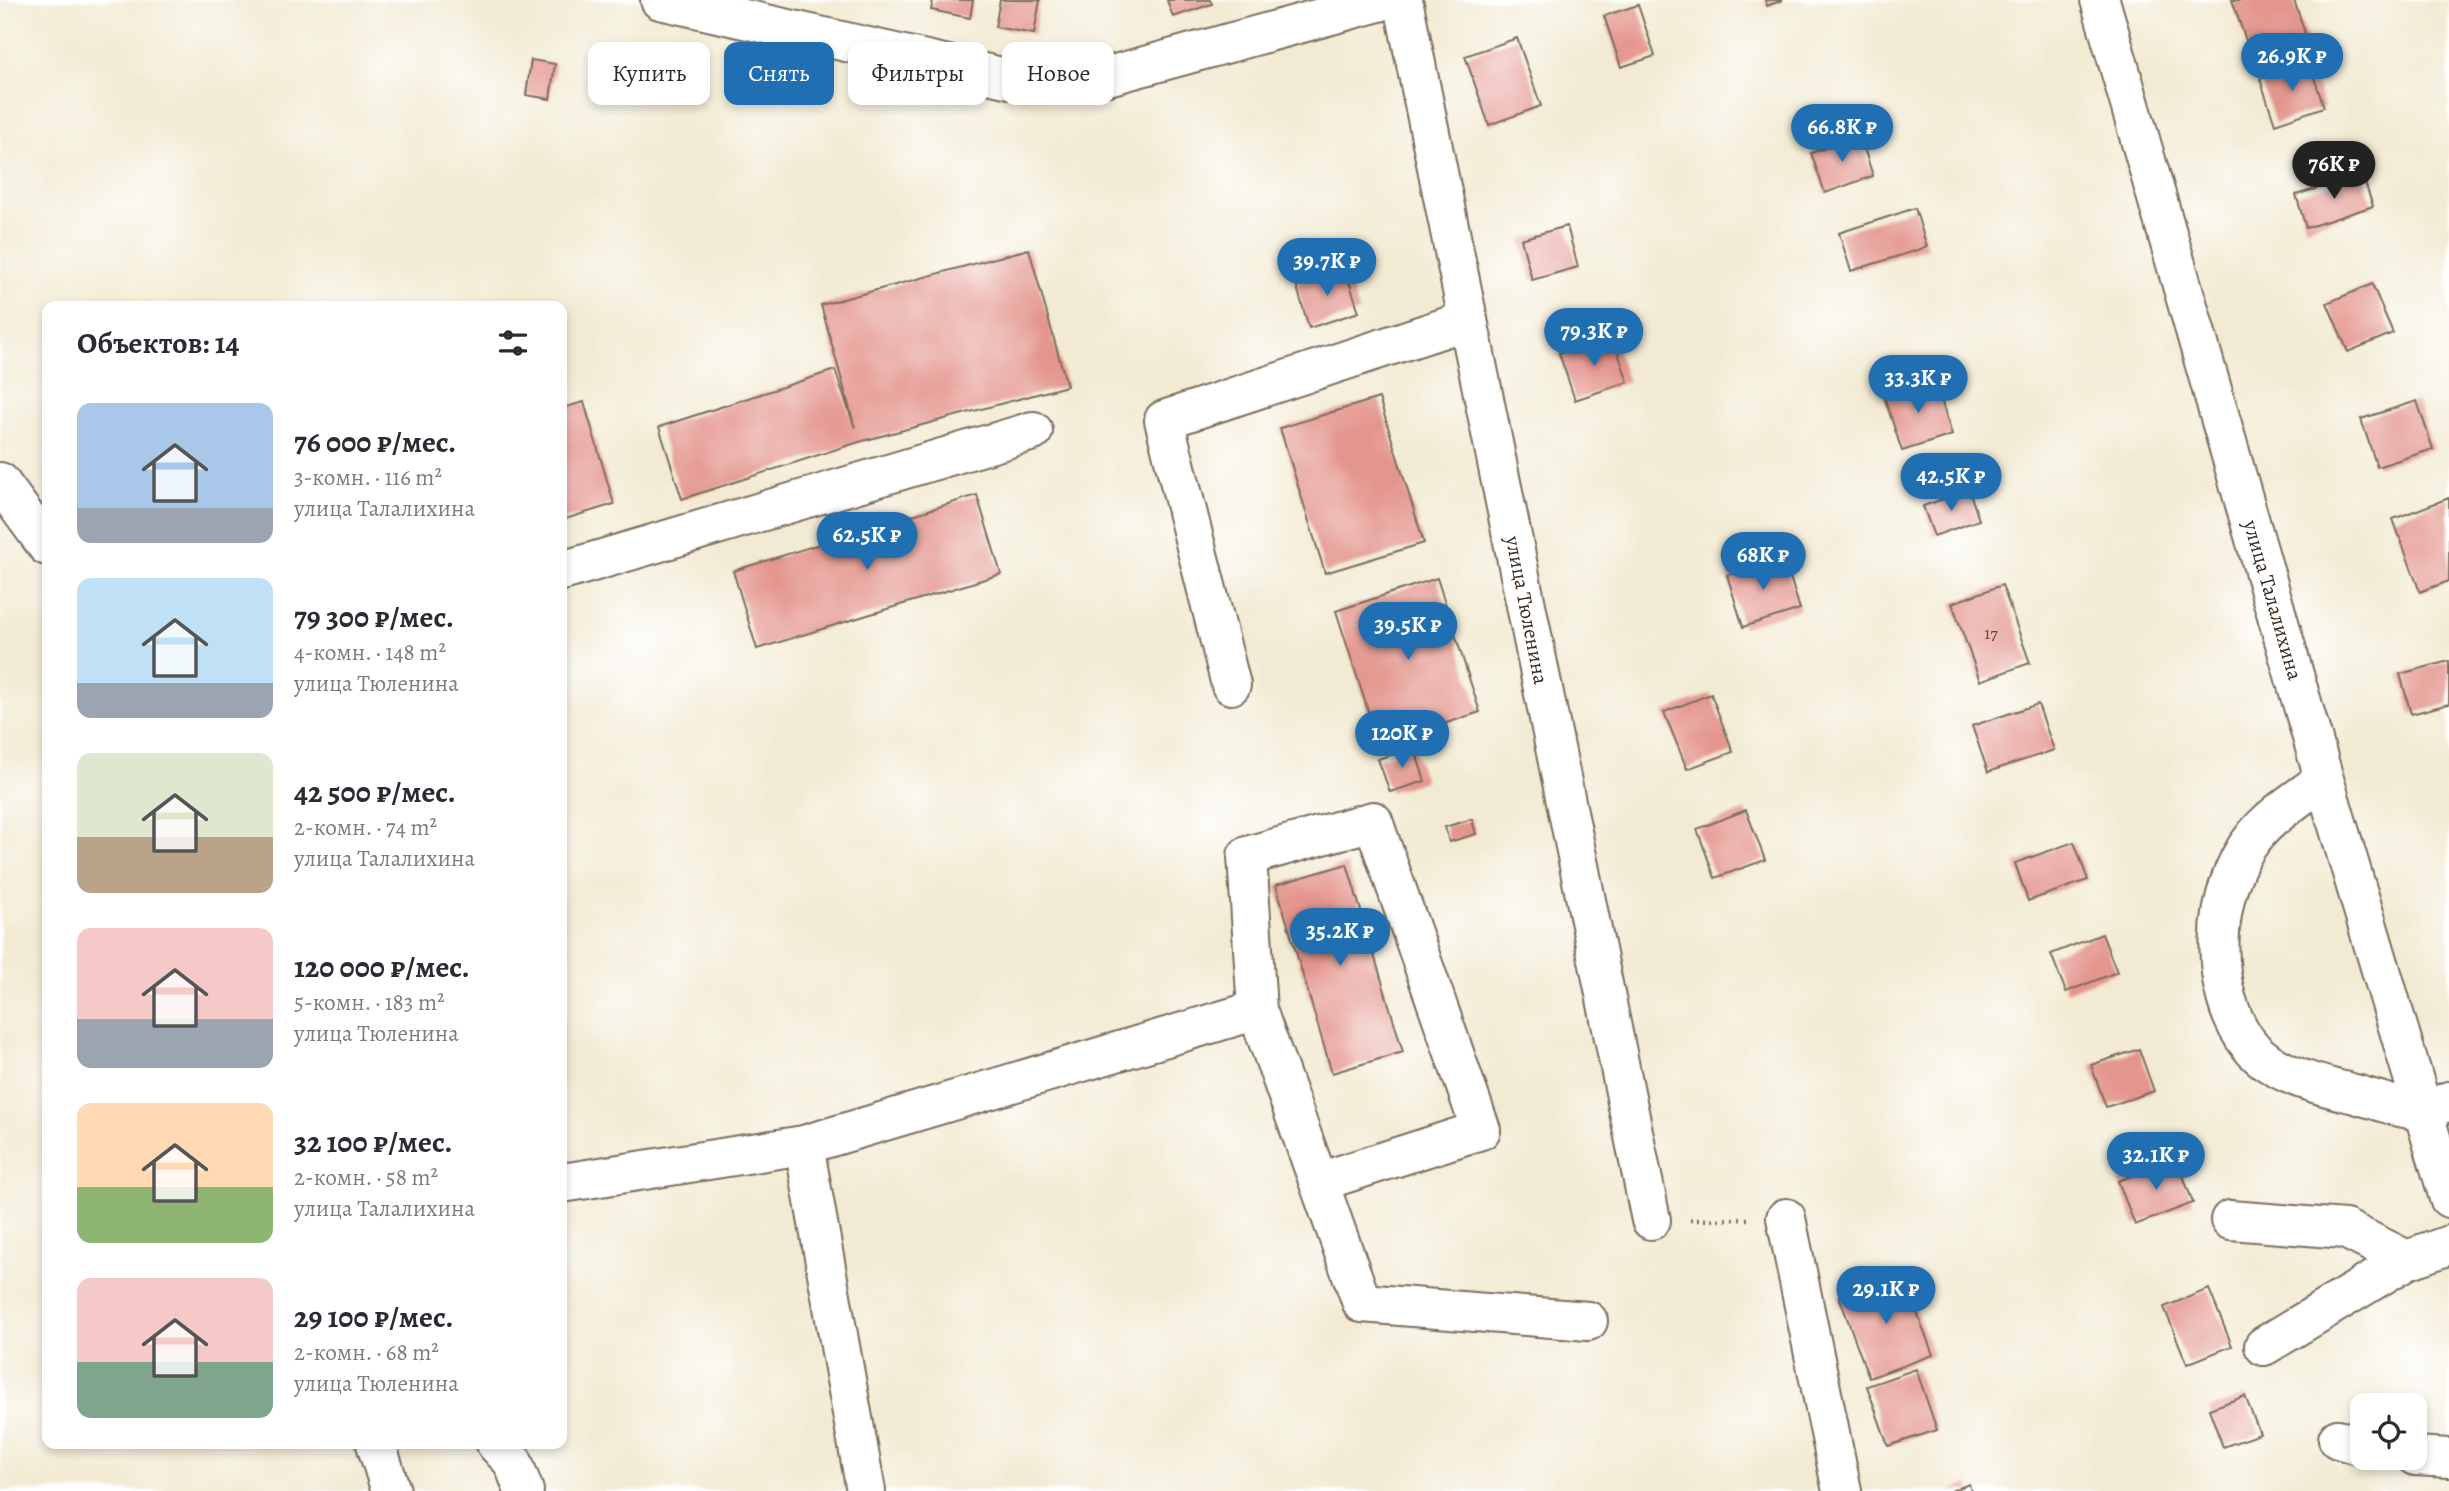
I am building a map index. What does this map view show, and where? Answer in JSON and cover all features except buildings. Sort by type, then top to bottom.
[{"type":"street","points":[[660,0],[755,10],[1028,83],[1108,76],[1386,0]]},
{"type":"street","name":"улица Тюленина","points":[[1404,0],[1651,1220]]},
{"type":"street","name":"улица Талалихина","points":[[2100,0],[2323,779],[2435,1106],[2449,1198]]},
{"type":"street","points":[[1231,685],[1164,420],[1468,320]]},
{"type":"street","points":[[567,570],[1033,431]]},
{"type":"street","points":[[0,482],[42,539]]},
{"type":"street","points":[[2323,779],[2255,835],[2234,867],[2221,920],[2219,968],[2229,1001],[2251,1047],[2279,1068],[2319,1085],[2435,1106]]},
{"type":"street","points":[[1319,1182],[1480,1130],[1373,821],[1247,856],[1257,1010],[1362,1303],[1588,1321]]},
{"type":"street","points":[[567,1182],[804,1145],[1257,1010]]},
{"type":"street","points":[[804,1145],[866,1491]]},
{"type":"street","points":[[1787,1218],[1842,1491]]},
{"type":"street","points":[[2230,1220],[2345,1229],[2407,1260]]},
{"type":"street","points":[[2264,1346],[2407,1260],[2449,1245]]},
{"type":"street","points":[[378,1449],[391,1491]]},
{"type":"street","points":[[501,1449],[513,1462],[524,1491]]},
{"type":"street","points":[[2427,1456],[2449,1458]]},
{"type":"path","points":[[1651,1220],[1787,1218]]}]
